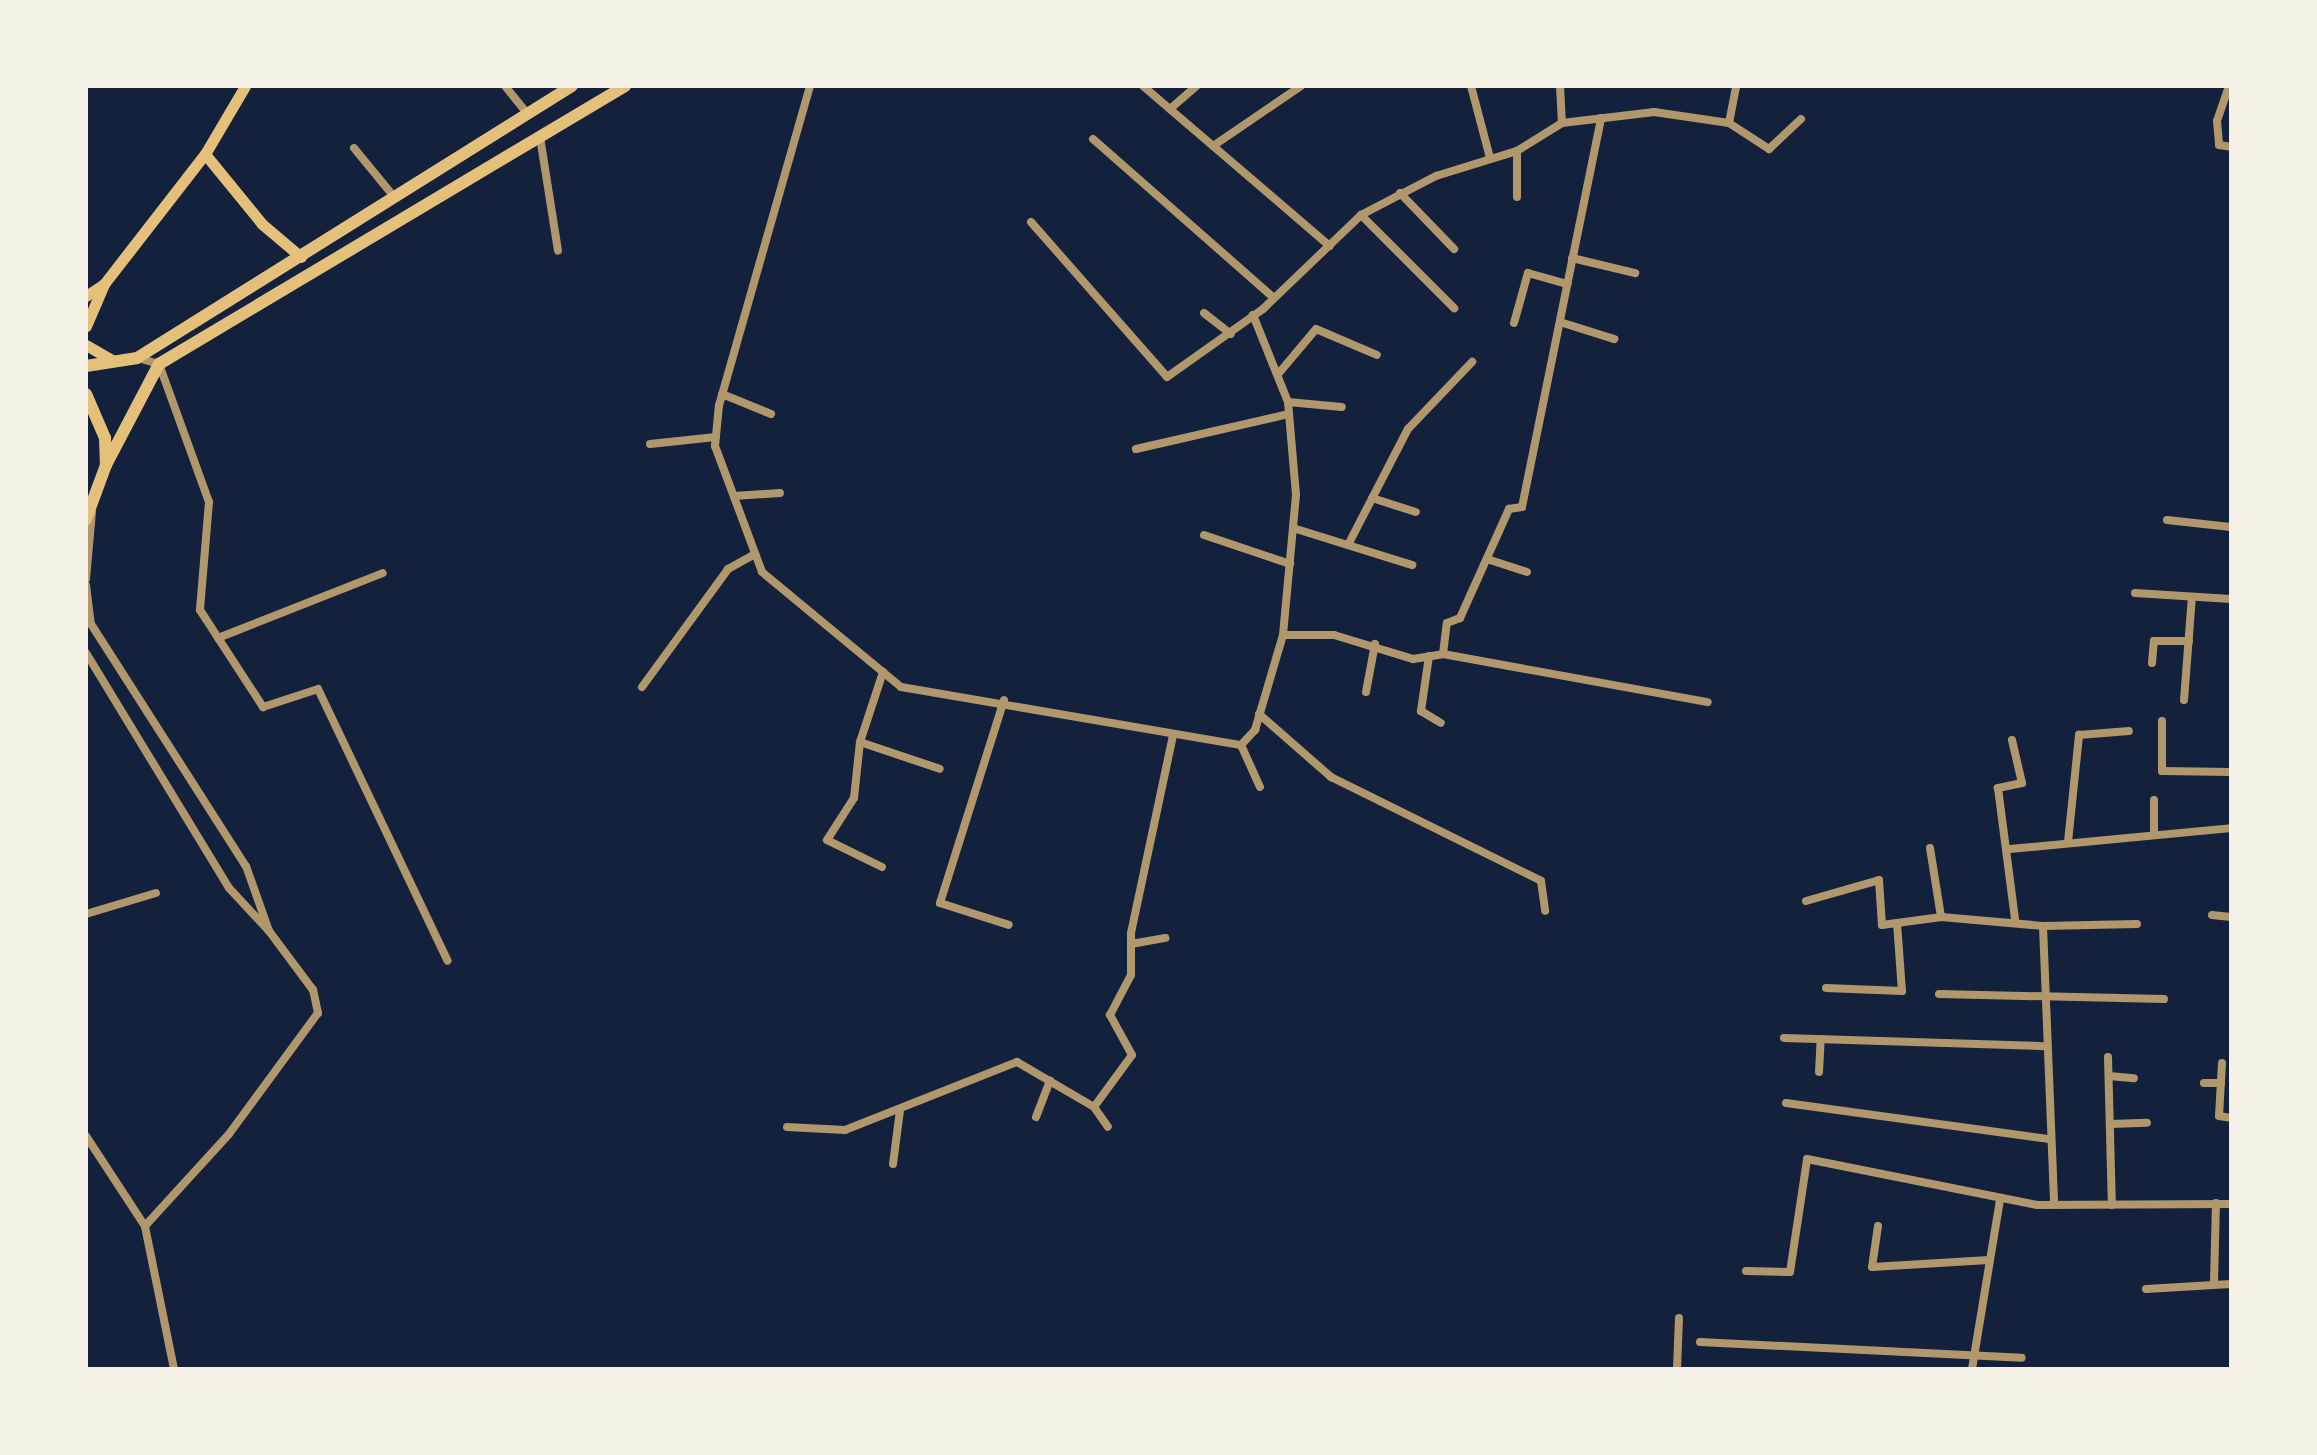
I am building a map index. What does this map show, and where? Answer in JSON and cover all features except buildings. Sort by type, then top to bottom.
[{"type":"main road","points":[[86,326],[104,284],[205,154],[245,86]]},
{"type":"main road","points":[[86,366],[137,358],[396,199],[526,112],[572,86]]},
{"type":"main road","points":[[89,515],[106,465],[159,364],[625,86]]},
{"type":"main road","points":[[205,154],[262,224],[301,257]]},
{"type":"main road","points":[[86,296],[104,284]]},
{"type":"main road","points":[[86,345],[112,360]]},
{"type":"main road","points":[[86,394],[105,438],[106,465]]},
{"type":"street","points":[[505,86],[526,112]]},
{"type":"street","points":[[810,86],[719,405],[716,437],[762,572],[901,687],[1004,700],[1173,736],[1241,745]]},
{"type":"street","points":[[1143,86],[1330,246]]},
{"type":"street","points":[[1170,109],[1196,86]]},
{"type":"street","points":[[1213,146],[1301,86]]},
{"type":"street","points":[[1471,86],[1490,158]]},
{"type":"street","points":[[1560,86],[1562,123]]},
{"type":"street","points":[[1729,123],[1736,86]]},
{"type":"street","points":[[2229,86],[2217,121],[2219,145],[2231,147]]},
{"type":"street","points":[[1031,222],[1167,377],[1231,334],[1361,215],[1400,193],[1490,158],[1517,151],[1562,123],[1654,112],[1729,123],[1769,149],[1801,119]]},
{"type":"street","points":[[1443,654],[1447,623],[1460,618],[1509,509],[1522,507],[1601,118]]},
{"type":"street","points":[[540,137],[558,251]]},
{"type":"street","points":[[1093,139],[1273,297]]},
{"type":"street","points":[[354,148],[396,199]]},
{"type":"street","points":[[1517,151],[1517,197]]},
{"type":"street","points":[[1400,193],[1454,249]]},
{"type":"street","points":[[1361,215],[1454,308]]},
{"type":"street","points":[[1572,258],[1635,273]]},
{"type":"street","points":[[1514,323],[1528,273],[1567,284]]},
{"type":"street","points":[[1204,313],[1231,334]]},
{"type":"street","points":[[1241,745],[1259,714],[1283,635],[1293,528],[1288,402],[1279,373],[1253,315]]},
{"type":"street","points":[[1560,322],[1614,339]]},
{"type":"street","points":[[1279,373],[1316,329],[1377,355]]},
{"type":"street","points":[[137,358],[159,364],[209,502],[200,610],[263,707],[318,689],[448,961]]},
{"type":"street","points":[[1348,545],[1408,429],[1472,362]]},
{"type":"street","points":[[722,394],[771,414]]},
{"type":"street","points":[[1288,402],[1342,407]]},
{"type":"street","points":[[1136,449],[1289,414]]},
{"type":"street","points":[[650,444],[716,437]]},
{"type":"street","points":[[734,496],[780,493]]},
{"type":"street","points":[[1372,498],[1416,512]]},
{"type":"street","points":[[86,579],[89,515]]},
{"type":"street","points":[[2167,520],[2231,527]]},
{"type":"street","points":[[1293,528],[1412,565]]},
{"type":"street","points":[[1204,535],[1290,564]]},
{"type":"street","points":[[642,687],[728,569],[755,554]]},
{"type":"street","points":[[1487,559],[1527,572]]},
{"type":"street","points":[[218,638],[383,573]]},
{"type":"street","points":[[86,585],[91,624],[246,866],[269,931]]},
{"type":"street","points":[[2135,593],[2231,599]]},
{"type":"street","points":[[2184,700],[2192,597]]},
{"type":"street","points":[[1283,635],[1375,644],[1413,659],[1443,654],[1708,702]]},
{"type":"street","points":[[2152,663],[2154,641],[2189,641]]},
{"type":"street","points":[[1366,692],[1375,644]]},
{"type":"street","points":[[86,653],[229,888],[269,931],[313,990],[318,1013],[229,1134],[145,1226]]},
{"type":"street","points":[[1429,656],[1421,711],[1441,723]]},
{"type":"street","points":[[882,867],[827,840],[854,798],[860,742],[883,672]]},
{"type":"street","points":[[1004,700],[940,903],[1009,925]]},
{"type":"street","points":[[1259,714],[1331,777],[1541,881],[1545,911]]},
{"type":"street","points":[[2162,721],[2162,771],[2231,772]]},
{"type":"street","points":[[2068,842],[2079,735],[2129,731]]},
{"type":"street","points":[[1094,1107],[1132,1055],[1110,1015],[1131,975],[1131,944],[1173,736]]},
{"type":"street","points":[[2012,740],[2022,783],[1998,788],[2010,849],[2015,919]]},
{"type":"street","points":[[860,742],[940,769]]},
{"type":"street","points":[[1241,745],[1260,787]]},
{"type":"street","points":[[2154,800],[2154,832]]},
{"type":"street","points":[[2010,849],[2154,832],[2231,828]]},
{"type":"street","points":[[1930,848],[1941,917]]},
{"type":"street","points":[[1806,901],[1879,880],[1882,925],[1941,917],[2015,919],[2043,926],[2137,924]]},
{"type":"street","points":[[86,914],[156,893]]},
{"type":"street","points":[[2212,915],[2231,917]]},
{"type":"street","points":[[1826,988],[1902,991],[1897,923]]},
{"type":"street","points":[[2043,926],[2041,993],[2054,1205]]},
{"type":"street","points":[[1131,944],[1165,938]]},
{"type":"street","points":[[1939,994],[2041,993],[2164,999]]},
{"type":"street","points":[[1784,1038],[2044,1046]]},
{"type":"street","points":[[1819,1072],[1821,1039]]},
{"type":"street","points":[[2108,1057],[2112,1205]]},
{"type":"street","points":[[787,1127],[845,1130],[1017,1062],[1094,1107],[1108,1127]]},
{"type":"street","points":[[2222,1063],[2219,1116],[2231,1118]]},
{"type":"street","points":[[2109,1076],[2134,1078]]},
{"type":"street","points":[[1036,1117],[1050,1081]]},
{"type":"street","points":[[2204,1083],[2221,1083]]},
{"type":"street","points":[[1786,1103],[2050,1139]]},
{"type":"street","points":[[893,1164],[900,1110]]},
{"type":"street","points":[[2110,1124],[2147,1123]]},
{"type":"street","points":[[86,1136],[145,1226],[174,1369]]},
{"type":"street","points":[[1746,1271],[1790,1272],[1807,1159],[2000,1199],[2054,1205],[2231,1204]]},
{"type":"street","points":[[1972,1369],[2000,1199]]},
{"type":"street","points":[[2214,1283],[2216,1203]]},
{"type":"street","points":[[1878,1226],[1872,1267],[1989,1260]]},
{"type":"street","points":[[2146,1289],[2231,1284]]},
{"type":"street","points":[[1677,1369],[1679,1318]]},
{"type":"street","points":[[1700,1342],[2022,1358]]}]
